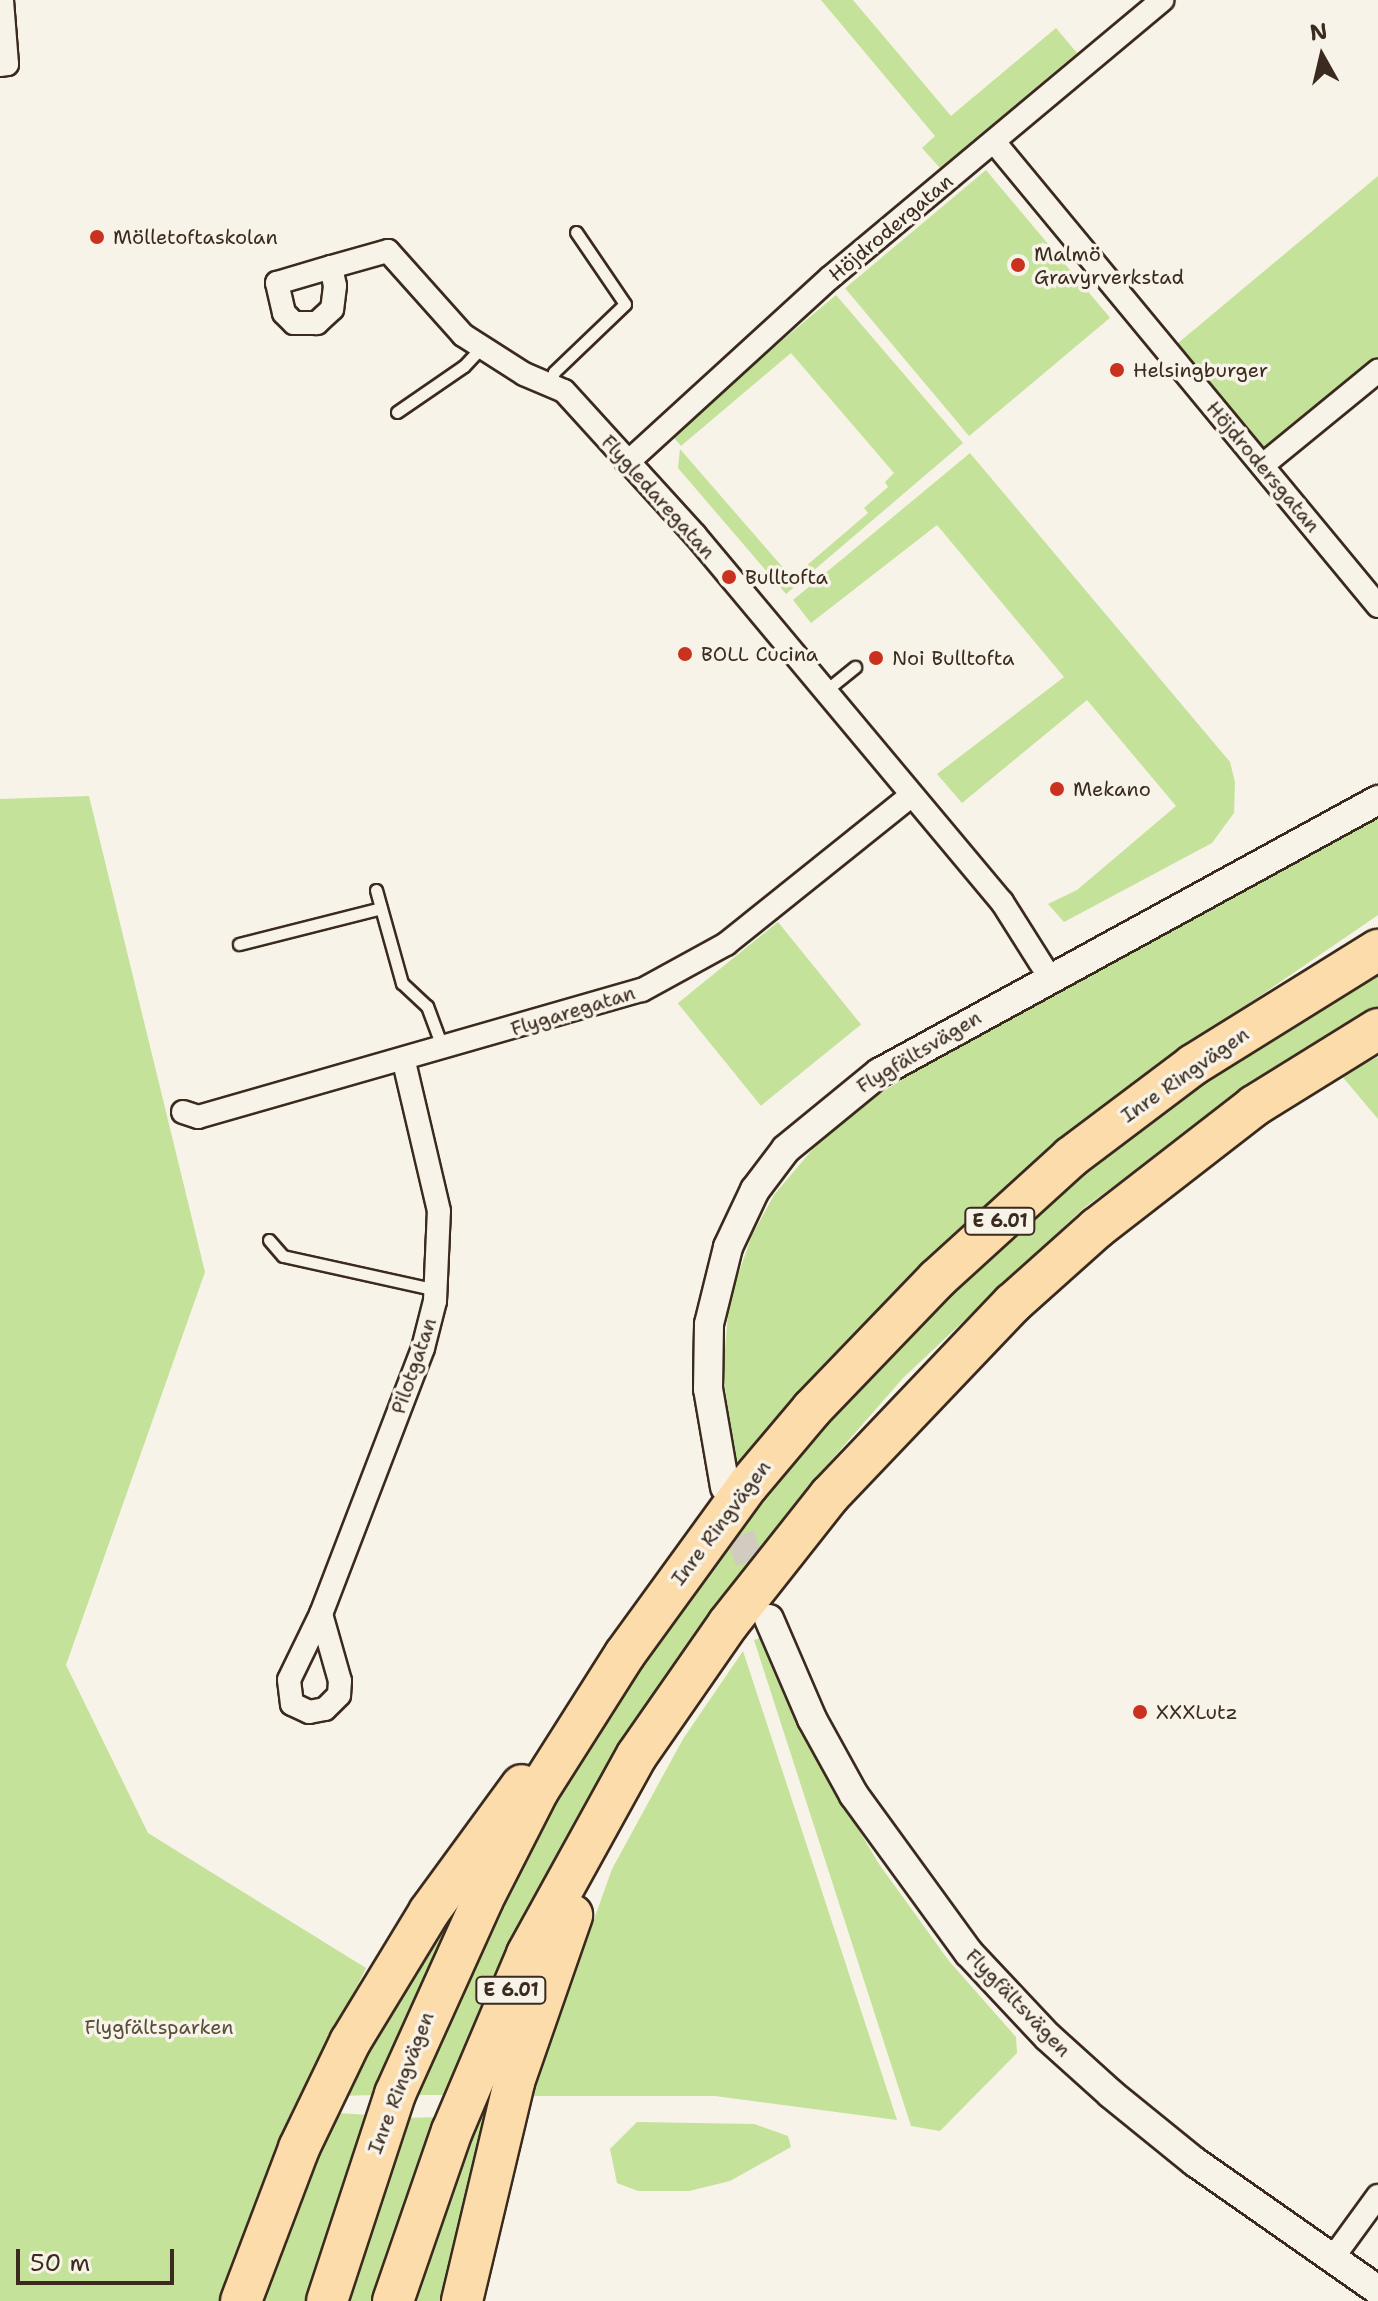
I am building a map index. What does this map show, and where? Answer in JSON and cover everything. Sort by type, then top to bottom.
[{"type":"highway","name":"Inre Ringvägen","points":[[327,2301],[366,2176],[437,1992],[538,1791],[625,1654],[748,1485],[812,1409],[937,1279],[1071,1157],[1193,1065],[1378,950]]},
{"type":"highway","name":"E 6.01","points":[[393,2301],[452,2131],[527,1954],[587,1838],[674,1700],[830,1495],[1013,1303],[1097,1228],[1254,1106],[1378,1029]]},
{"type":"highway","points":[[462,2301],[514,2082],[559,1948],[608,1839],[665,1742],[674,1700]]},
{"type":"highway","points":[[241,2301],[299,2148],[350,2042],[468,1854],[523,1783],[570,1743]]},
{"type":"street","points":[[0,65],[7,64],[2,0]]},
{"type":"street","name":"Höjdrodergatan","points":[[627,463],[831,277],[995,143],[1162,0]]},
{"type":"street","name":"Höjdrodersgatan","points":[[995,143],[1378,606]]},
{"type":"street","name":"Flygledaregatan","points":[[331,267],[388,251],[463,335],[564,391],[695,535],[823,693],[1002,902],[1050,978]]},
{"type":"street","points":[[1263,465],[1378,371]]},
{"type":"street","name":"Flygaregatan","points":[[183,1112],[198,1117],[404,1062],[609,1002],[698,962],[911,796]]},
{"type":"street","name":"Flygfältsvägen","points":[[725,1487],[708,1389],[709,1324],[728,1247],[755,1190],[786,1149],[879,1073],[1378,800]]},
{"type":"street","name":"Pilotgatan","points":[[321,1614],[423,1348],[436,1290],[439,1211],[404,1062]]},
{"type":"street","name":"Flygfältsvägen","points":[[769,1619],[812,1719],[854,1795],[969,1953],[1111,2094],[1195,2162],[1378,2290]]},
{"type":"street","points":[[1332,2259],[1378,2196]]},
{"type":"lane","points":[[549,384],[554,372],[625,304],[576,232]]},
{"type":"lane","points":[[397,412],[464,366],[482,347]]},
{"type":"lane","points":[[823,693],[855,667]]},
{"type":"lane","points":[[376,890],[402,983],[427,1006],[443,1050]]},
{"type":"lane","points":[[239,944],[381,908]]},
{"type":"lane","points":[[269,1240],[283,1256],[436,1290]]},
{"type":"green space","points":[[821,0],[853,0],[951,116],[1056,28],[1077,53],[940,168],[922,148],[935,136]]},
{"type":"green space","points":[[986,170],[1110,318],[969,436],[845,288]]},
{"type":"green space","points":[[1378,176],[1378,364],[1263,459],[1171,349]]},
{"type":"green space","points":[[836,295],[963,443],[786,594],[678,468],[680,449],[792,578],[868,513],[864,508],[888,487],[885,482],[894,473],[791,353],[681,446],[671,434]]},
{"type":"green space","points":[[970,453],[1230,762],[1235,782],[1234,813],[1212,843],[1064,922],[1048,904],[1077,890],[1176,806],[1087,700],[962,803],[937,774],[1064,677],[937,525],[811,623],[793,600]]},
{"type":"green space","name":"Flygfältsparken","points":[[89,796],[205,1272],[66,1665],[148,1833],[366,1968],[272,2160],[221,2301],[0,2301],[0,799]]},
{"type":"green space","points":[[1378,817],[1378,915],[1123,1090],[971,1217],[826,1365],[737,1467],[723,1375],[729,1301],[752,1235],[774,1195],[833,1125],[931,1060]]},
{"type":"green space","points":[[778,922],[861,1025],[761,1106],[678,1003]]},
{"type":"green space","points":[[1378,968],[1378,1007],[1272,1072],[1085,1207],[903,1378],[807,1488],[708,1619],[448,2095],[412,2095],[559,1784],[774,1475],[1003,1238],[1189,1087]]},
{"type":"green space","points":[[1378,1057],[1378,1119],[1341,1075]]},
{"type":"green space","points":[[760,1638],[810,1748],[879,1864],[949,1961],[1016,2037],[1017,2053],[940,2131],[911,2126],[754,1640]]},
{"type":"green space","points":[[743,1651],[897,2120],[715,2096],[531,2096],[612,1869],[683,1739]]},
{"type":"green space","points":[[483,1848],[376,2095],[334,2096]]},
{"type":"green space","points":[[523,2005],[451,2301],[415,2301],[485,2089]]},
{"type":"green space","points":[[338,2113],[369,2115],[307,2301],[253,2301],[275,2234]]},
{"type":"green space","points":[[442,2117],[379,2301],[344,2301],[404,2118]]},
{"type":"green space","points":[[637,2122],[754,2124],[788,2136],[791,2147],[730,2181],[689,2191],[638,2191],[617,2183],[610,2149]]},
{"type":"tunnel","points":[[727,1495],[762,1599]]},
{"type":"place","name":"Mölletoftaskolan","points":[[97,237]]},
{"type":"place","name":"Malmö Gravyrverkstad","points":[[1018,265]]},
{"type":"place","name":"Helsingburger","points":[[1117,370]]},
{"type":"place","name":"Bulltofta","points":[[729,577]]},
{"type":"place","name":"BOLL Cucina","points":[[685,654]]},
{"type":"place","name":"Noi Bulltofta","points":[[876,658]]},
{"type":"place","name":"Mekano","points":[[1057,789]]},
{"type":"place","name":"XXXLutz","points":[[1140,1712]]}]
